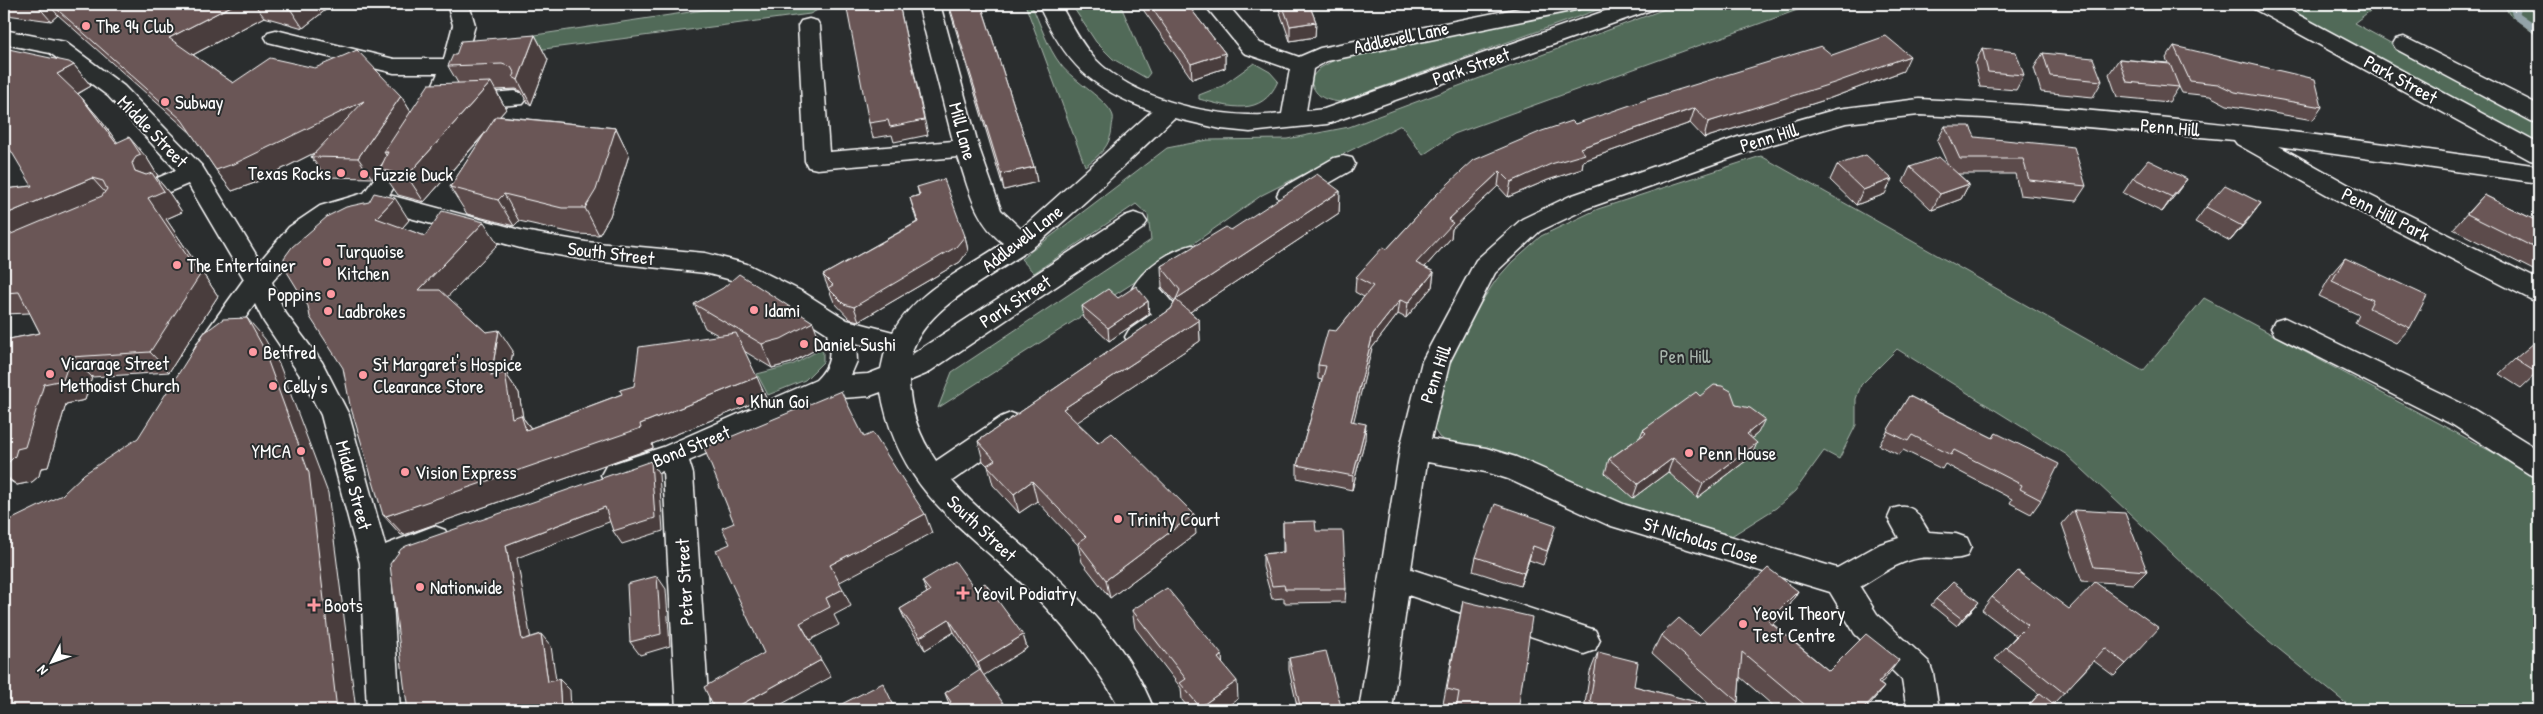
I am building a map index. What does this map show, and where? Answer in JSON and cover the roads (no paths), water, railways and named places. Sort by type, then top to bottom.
[{"type":"street","points":[[191,374],[258,280],[298,234],[329,212],[372,199],[437,102],[453,66],[464,25],[458,4]]},
{"type":"street","name":"Mill Lane","points":[[929,4],[967,148],[990,214],[1004,230],[1022,243]]},
{"type":"street","name":"Park Street","points":[[1049,4],[1074,48],[1094,71],[1128,92],[1169,109],[1240,123],[1293,121],[1327,116],[1646,4]]},
{"type":"street","points":[[1215,4],[1252,48],[1276,58],[1302,65],[1293,121]]},
{"type":"street","name":"Park Street","points":[[2262,4],[2539,154]]},
{"type":"street","name":"Addlewell Lane","points":[[1302,65],[1320,55],[1562,5]]},
{"type":"street","points":[[809,26],[817,161],[967,148]]},
{"type":"street","name":"Middle Street","points":[[4,37],[57,47],[116,91],[193,172],[258,280],[273,315],[312,370],[335,415],[375,563],[383,710]]},
{"type":"street","points":[[276,37],[394,66],[453,66]]},
{"type":"street","points":[[2404,44],[2539,115]]},
{"type":"street","points":[[437,102],[515,99]]},
{"type":"street","name":"Penn Hill","points":[[1375,710],[1414,448],[1436,361],[1484,267],[1531,225],[1579,202],[1747,143],[1845,115],[1886,108],[1919,106],[2235,132],[2539,174]]},
{"type":"street","name":"Addlewell Lane","points":[[894,376],[900,344],[928,306],[1022,243],[1169,109]]},
{"type":"street","name":"Penn Hill Park","points":[[2235,132],[2340,191],[2539,292]]},
{"type":"street","points":[[1266,209],[1342,164]]},
{"type":"street","points":[[164,185],[193,172]]},
{"type":"street","name":"South Street","points":[[372,199],[524,240],[586,251],[705,264],[747,274],[794,299],[839,328],[900,344]]},
{"type":"street","name":"Park Street","points":[[894,376],[916,366],[1134,222]]},
{"type":"street","points":[[1118,352],[1162,321],[1167,312],[1145,290],[1146,285],[1152,279],[1217,239]]},
{"type":"street","points":[[826,388],[840,375],[845,354],[839,328]]},
{"type":"street","points":[[2285,328],[2463,417],[2539,466]]},
{"type":"street","name":"South Street","points":[[894,376],[896,410],[904,432],[932,479],[953,504],[1042,583],[1100,645],[1128,706]]},
{"type":"street","name":"Bond Street","points":[[590,484],[673,455],[826,388],[870,385],[894,376]]},
{"type":"street","points":[[932,479],[1031,412]]},
{"type":"street","name":"St Nicholas Close","points":[[1414,448],[1486,460],[1516,469],[1619,516],[1840,582]]},
{"type":"street","name":"Peter Street","points":[[673,455],[678,474],[692,710]]},
{"type":"street","points":[[1904,518],[1920,545]]},
{"type":"street","points":[[375,563],[407,548],[462,529]]},
{"type":"street","points":[[1923,710],[1916,673],[1866,624],[1840,582],[1891,553],[1920,545],[1956,547]]},
{"type":"street","points":[[1394,576],[1584,640]]},
{"type":"waterway","points":[[2512,4],[2517,16],[2539,31]]},
{"type":"place","name":"The 94 Club","points":[[86,26]]},
{"type":"place","name":"Subway","points":[[165,102]]},
{"type":"place","name":"Texas Rocks","points":[[341,173]]},
{"type":"place","name":"Fuzzie Duck","points":[[364,174]]},
{"type":"place","name":"Turquoise Kitchen","points":[[327,262]]},
{"type":"place","name":"The Entertainer","points":[[177,265]]},
{"type":"place","name":"Poppins","points":[[331,294]]},
{"type":"place","name":"Idami","points":[[754,310]]},
{"type":"place","name":"Ladbrokes","points":[[328,311]]},
{"type":"place","name":"Daniel Sushi","points":[[804,344]]},
{"type":"place","name":"Betfred","points":[[253,352]]},
{"type":"place","name":"Vicarage Street Methodist Church","points":[[50,374]]},
{"type":"place","name":"St Margaret's Hospice Clearance Store","points":[[363,375]]},
{"type":"place","name":"Celly's","points":[[273,386]]},
{"type":"place","name":"Khun Goi","points":[[740,401]]},
{"type":"place","name":"YMCA","points":[[301,451]]},
{"type":"place","name":"Penn House","points":[[1689,453]]},
{"type":"place","name":"Vision Express","points":[[405,472]]},
{"type":"place","name":"Trinity Court","points":[[1118,519]]},
{"type":"place","name":"Nationwide","points":[[420,587]]},
{"type":"place","name":"Yeovil Podiatry","points":[[963,593]]},
{"type":"place","name":"Boots","points":[[314,605]]},
{"type":"place","name":"Yeovil Theory Test Centre","points":[[1743,624]]},
{"type":"park label","name":"Pen Hill","points":[[1685,356]]}]
